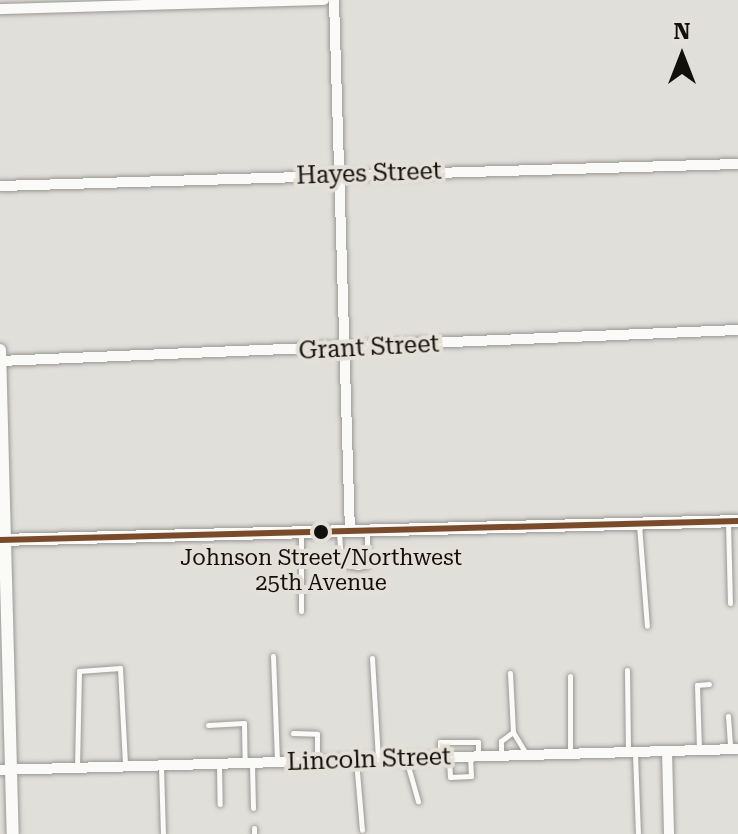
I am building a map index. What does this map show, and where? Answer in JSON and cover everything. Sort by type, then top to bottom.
[{"type":"street","points":[[0,9],[324,0]]},
{"type":"street","points":[[334,0],[338,175],[347,350],[344,532]]},
{"type":"street","name":"Hayes Street","points":[[0,186],[738,164]]},
{"type":"street","name":"Grant Street","points":[[0,360],[347,350],[738,330]]},
{"type":"street","points":[[0,350],[6,770],[13,834]]},
{"type":"street","points":[[2,540],[733,521]]},
{"type":"street","name":"Lincoln Street","points":[[6,770],[734,749]]},
{"type":"street","points":[[667,751],[669,834]]},
{"type":"lane","points":[[730,603],[733,521]]},
{"type":"lane","points":[[639,524],[647,626]]},
{"type":"lane","points":[[344,532],[341,564],[358,567],[367,565],[367,531]]},
{"type":"lane","points":[[301,533],[301,611]]},
{"type":"lane","points":[[273,656],[277,762]]},
{"type":"lane","points":[[372,658],[378,759]]},
{"type":"lane","points":[[77,768],[79,671],[120,668],[125,766]]},
{"type":"lane","points":[[627,670],[638,834]]},
{"type":"lane","points":[[510,673],[513,732],[525,742],[526,755]]},
{"type":"lane","points":[[570,676],[570,754]]},
{"type":"lane","points":[[699,750],[697,685],[709,684]]},
{"type":"lane","points":[[728,716],[734,749]]},
{"type":"lane","points":[[208,725],[244,723],[253,808]]},
{"type":"lane","points":[[501,756],[501,741],[513,732]]},
{"type":"lane","points":[[293,733],[317,734],[317,761]]},
{"type":"lane","points":[[440,742],[478,742],[471,776],[450,777],[444,757],[440,742]]},
{"type":"lane","points":[[406,758],[418,801]]},
{"type":"lane","points":[[356,760],[362,830]]},
{"type":"lane","points":[[219,764],[220,804]]},
{"type":"lane","points":[[161,766],[163,834]]},
{"type":"transit line","points":[[0,540],[738,521]]},
{"type":"place","name":"Johnson Street/Northwest 25th Avenue","points":[[321,532]]}]
